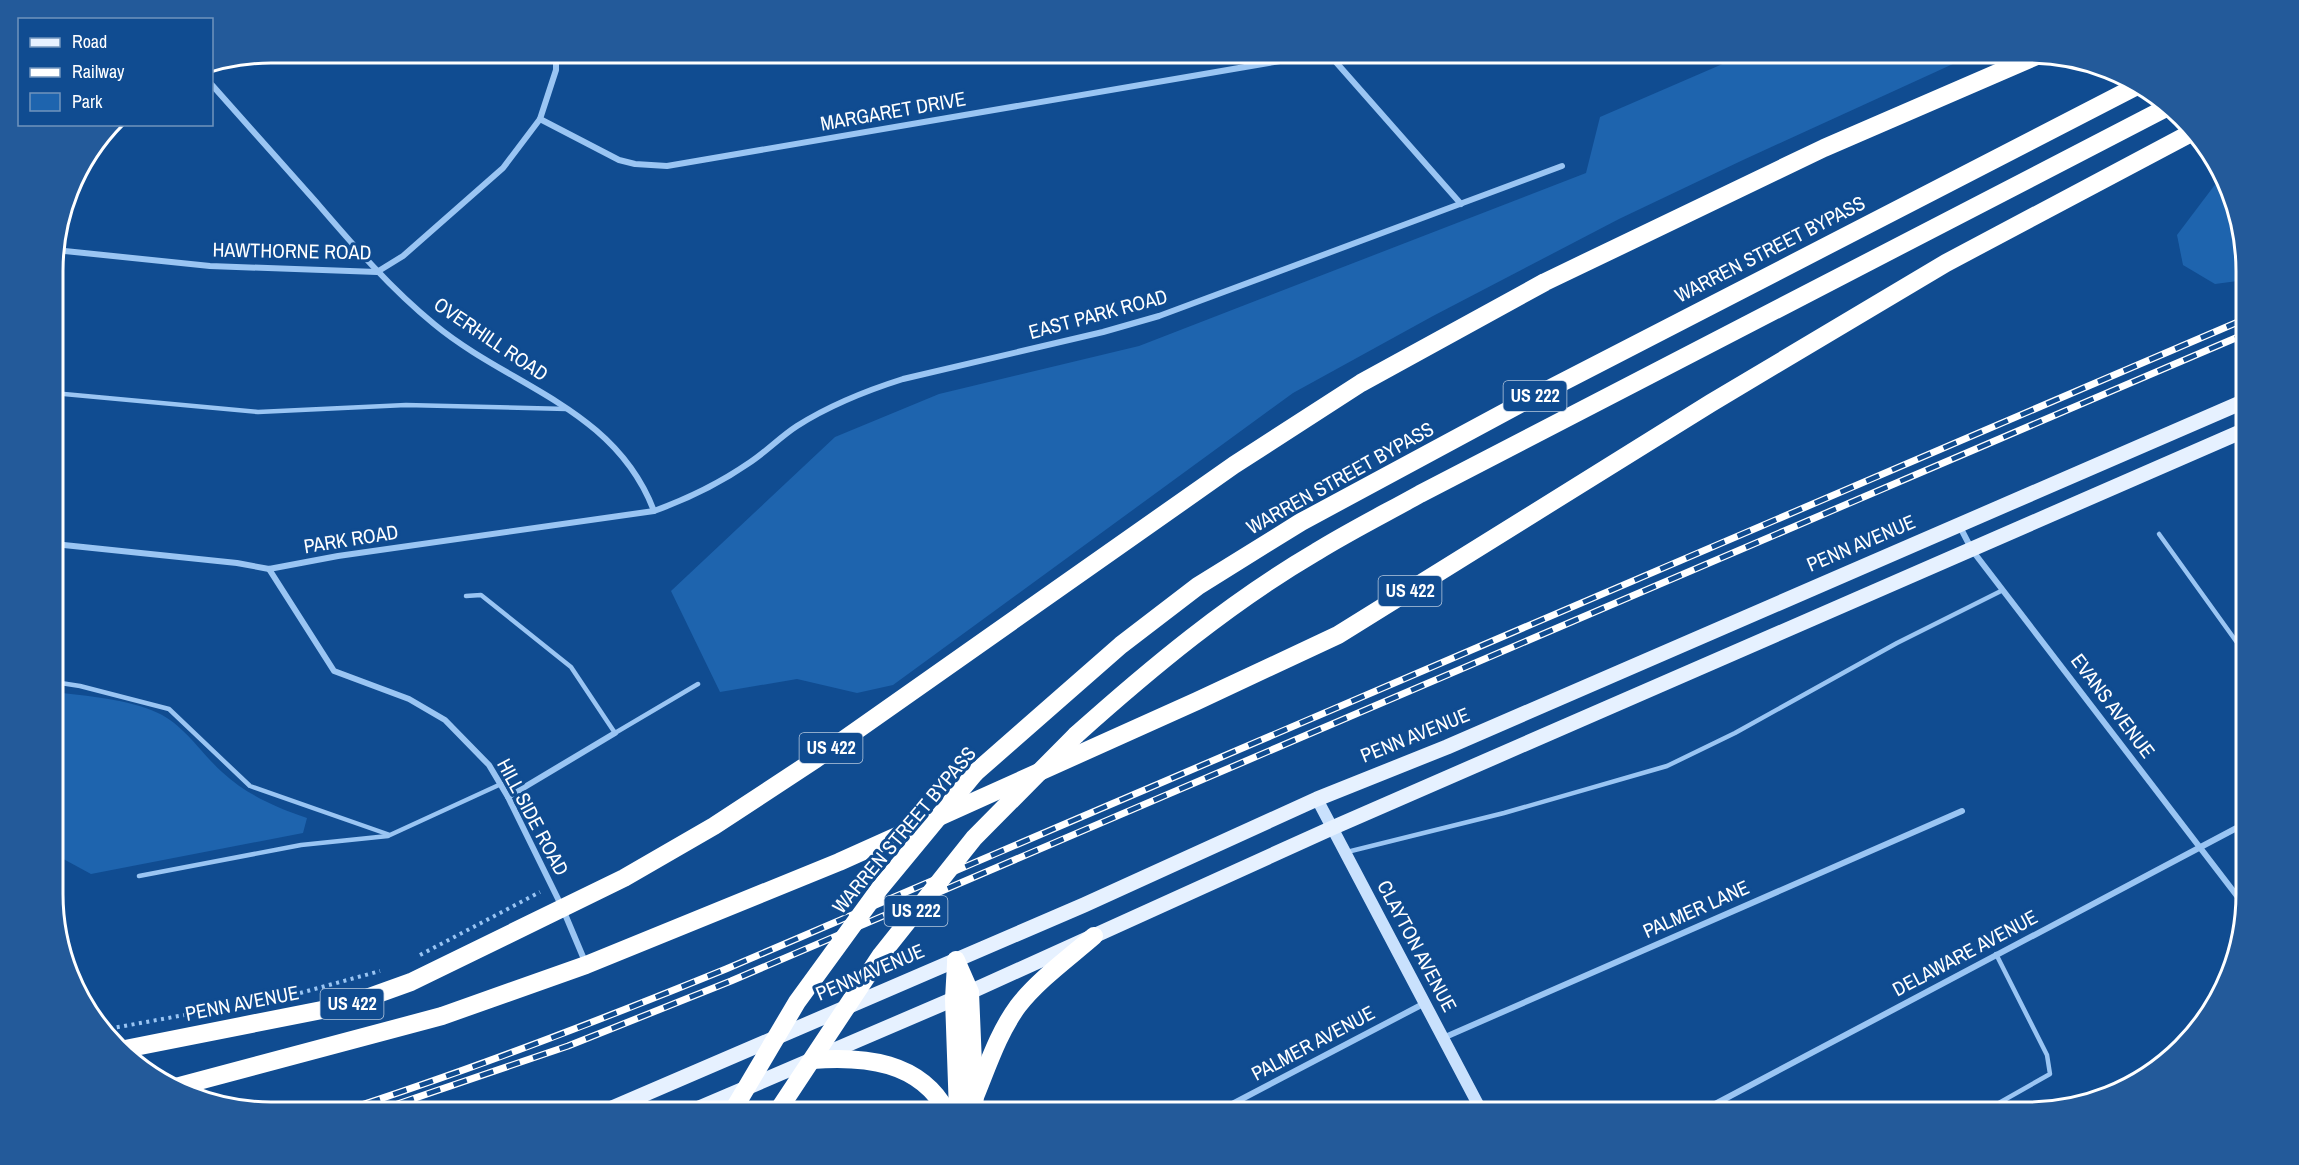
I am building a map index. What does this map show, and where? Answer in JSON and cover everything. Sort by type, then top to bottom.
[{"type":"highway","name":"US 422","points":[[562,907],[624,878],[742,808],[825,753],[1234,465],[1361,383],[1545,282],[1824,148],[2021,63]]},
{"type":"highway","name":"WARREN STREET BYPASS","points":[[738,1102],[797,1002],[880,888],[975,773],[1129,638],[1198,586],[1301,522],[1522,403],[2130,90]]},
{"type":"highway","name":"US 222","points":[[784,1102],[881,955],[974,838],[1076,735],[1148,671],[1203,628],[1315,552],[1513,446],[2160,111]]},
{"type":"highway","name":"US 422","points":[[187,1084],[442,1016],[586,965],[839,862],[1338,635],[1712,403],[1946,263],[2186,136]]},
{"type":"highway","name":"PENN AVENUE","points":[[132,1048],[346,1005],[411,982],[562,907]]},
{"type":"highway","points":[[976,1102],[1001,1035],[1020,1003],[1094,936]]},
{"type":"highway","points":[[956,960],[975,1102]]},
{"type":"highway","points":[[958,1102],[962,996]]},
{"type":"highway","points":[[812,1060],[867,1059],[889,1065],[909,1072],[927,1086],[939,1102]]},
{"type":"main road","name":"PENN AVENUE","points":[[626,1102],[1084,905],[1317,799],[1447,747],[2236,405]]},
{"type":"main road","points":[[713,1102],[962,996],[1332,828],[2236,434]]},
{"type":"street","points":[[540,119],[556,70],[556,63]]},
{"type":"street","name":"MARGARET DRIVE","points":[[540,119],[619,160],[644,165],[667,166],[1269,63]]},
{"type":"street","points":[[1336,63],[1461,204]]},
{"type":"street","name":"OVERHILL ROAD","points":[[213,86],[377,272],[435,325],[569,410],[610,441],[646,489],[654,511]]},
{"type":"street","name":"HAWTHORNE ROAD","points":[[64,251],[210,266],[377,272],[403,256],[503,168],[540,119]]},
{"type":"street","name":"EAST PARK ROAD","points":[[654,511],[682,501],[724,479],[796,427],[827,409],[874,388],[1159,316],[1562,166]]},
{"type":"street","name":"PARK ROAD","points":[[63,545],[237,563],[269,569],[338,556],[654,511]]},
{"type":"street","name":"EVANS AVENUE","points":[[1959,525],[1972,549],[2236,894]]},
{"type":"street","name":"HILL SIDE ROAD","points":[[269,569],[334,671],[409,699],[446,720],[489,765],[508,797],[562,907],[586,965]]},
{"type":"street","points":[[508,797],[615,733]]},
{"type":"street","name":"CLAYTON AVENUE","points":[[1317,799],[1477,1102]]},
{"type":"street","name":"PALMER LANE","points":[[1443,1038],[1962,811]]},
{"type":"street","name":"DELAWARE AVENUE","points":[[1719,1102],[2236,828]]},
{"type":"street","name":"PALMER AVENUE","points":[[1236,1102],[1425,1003]]},
{"type":"lane","points":[[63,394],[258,412],[406,405],[569,410]]},
{"type":"lane","points":[[2159,534],[2236,641]]},
{"type":"lane","points":[[1344,853],[1504,813],[1667,766],[1735,733],[1897,643],[2004,590]]},
{"type":"lane","points":[[466,596],[481,596],[571,667],[615,733],[698,684]]},
{"type":"lane","points":[[63,683],[169,709],[250,786],[390,835]]},
{"type":"lane","points":[[139,876],[301,845],[390,835],[501,784]]},
{"type":"lane","points":[[1996,954],[2047,1055],[2050,1074],[2001,1102]]},
{"type":"path","points":[[419,955],[540,894],[540,887]]},
{"type":"path","points":[[295,994],[388,969]]},
{"type":"path","points":[[112,1028],[239,1005]]},
{"type":"green space","points":[[1725,63],[1955,63],[1619,219],[1433,316],[1293,393],[893,685],[857,693],[797,679],[720,692],[671,591],[835,437],[939,394],[1139,346],[1586,173],[1600,117]]},
{"type":"green space","points":[[2217,183],[2229,217],[2234,244],[2236,281],[2215,284],[2183,265],[2177,235]]},
{"type":"green space","points":[[63,693],[121,701],[158,713],[184,732],[214,765],[241,787],[273,805],[307,818],[303,833],[91,874],[63,859]]},
{"type":"railway","points":[[370,1102],[534,1044],[726,969],[2236,323]]},
{"type":"railway","points":[[403,1102],[568,1046],[731,981],[2236,338]]}]
